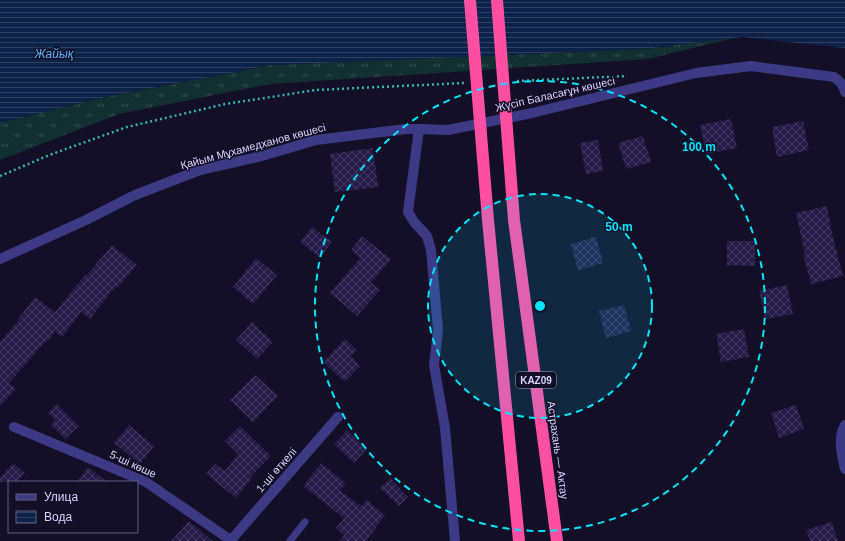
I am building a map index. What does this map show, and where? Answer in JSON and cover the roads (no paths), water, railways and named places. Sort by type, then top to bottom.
[{"type":"highway","name":"KAZ09","points":[[470,0],[488,220],[519,541]]},
{"type":"highway","name":"Астрахань — Актау","points":[[497,0],[514,220],[557,541]]},
{"type":"street","name":"Жүсіп Баласағұн көшесі","points":[[419,129],[448,130],[532,112],[696,73],[751,66],[834,77],[840,81],[845,88],[845,92]]},
{"type":"street","name":"Қайым Мұхамедханов көшесi","points":[[0,259],[86,220],[135,195],[200,170],[262,156],[316,140],[406,129],[419,129]]},
{"type":"street","points":[[419,129],[408,212],[414,222],[427,236],[431,250],[438,330],[434,365],[445,428],[455,541]]},
{"type":"street","name":"1-ші өткелі","points":[[232,541],[338,417]]},
{"type":"street","points":[[845,425],[842,430],[840,440],[845,469]]},
{"type":"street","name":"5-шi көше","points":[[14,427],[146,482],[232,541]]},
{"type":"lane","points":[[290,541],[305,522]]},
{"type":"water","name":"Жайық","points":[[0,0],[845,0],[845,48],[742,37],[644,49],[271,65],[105,97],[0,123]]}]
